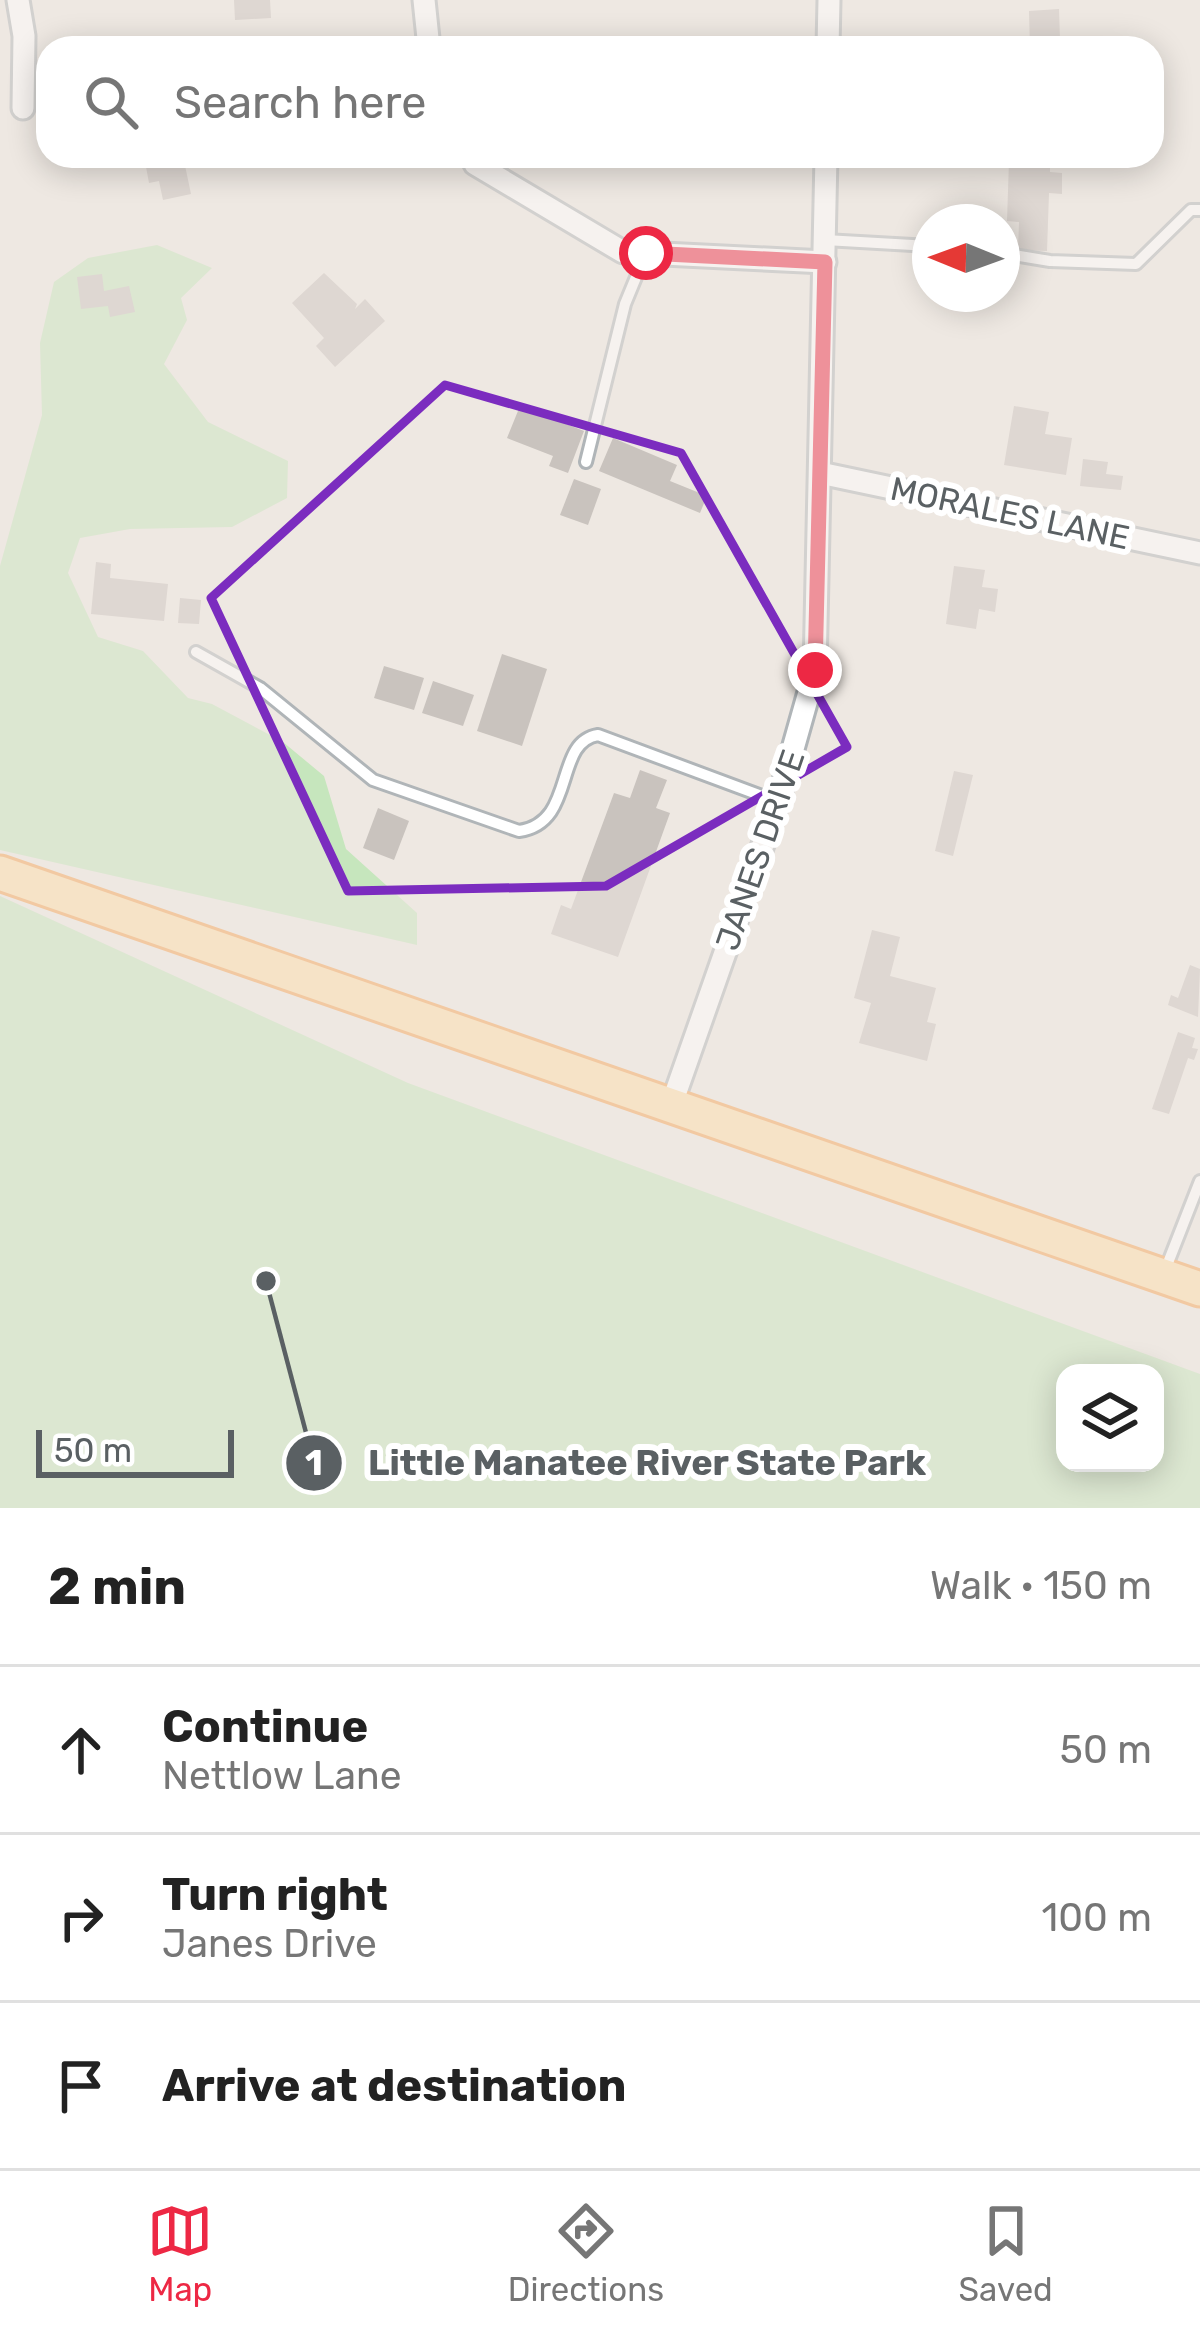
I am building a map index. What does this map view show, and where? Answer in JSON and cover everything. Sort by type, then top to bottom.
[{"type":"main road","points":[[0,873],[1200,1289]]},
{"type":"street","points":[[18,0],[24,36],[22,108]]},
{"type":"street","points":[[424,0],[428,36]]},
{"type":"street","points":[[828,36],[829,0]]},
{"type":"street","points":[[483,168],[622,251],[825,251]]},
{"type":"street","name":"JANES DRIVE","points":[[671,1106],[778,802],[815,670],[826,168]]},
{"type":"street","name":"MORALES LANE","points":[[820,473],[1200,553]]},
{"type":"lane","points":[[1020,256],[1136,264],[1191,210],[1200,211]]},
{"type":"lane","points":[[825,251],[912,247]]},
{"type":"lane","points":[[586,462],[625,304],[646,253]]},
{"type":"lane","points":[[196,652],[260,688],[373,780],[519,831],[538,829],[550,819],[578,746],[598,735],[778,802]]},
{"type":"lane","points":[[1163,1276],[1200,1181]]},
{"type":"highlighted area","points":[[445,385],[681,453],[847,747],[606,886],[348,891],[211,598]]},
{"type":"green space","points":[[157,245],[212,268],[181,298],[187,320],[164,364],[208,422],[288,461],[287,498],[232,527],[130,529],[80,538],[68,573],[98,637],[143,651],[188,698],[212,704],[283,742],[324,776],[346,849],[417,913],[417,945],[0,850],[0,566],[42,415],[40,343],[54,282],[88,258]]},
{"type":"green space","points":[[0,896],[408,1083],[1200,1374],[1200,1508],[0,1508]]},
{"type":"building","points":[[234,0],[270,0],[271,18],[235,20]]},
{"type":"building","points":[[1059,9],[1060,36],[1030,36],[1029,11]]},
{"type":"building","points":[[146,168],[186,168],[191,194],[163,200],[159,181],[149,183]]},
{"type":"building","points":[[1009,168],[1050,168],[1050,172],[1062,173],[1062,194],[1049,193],[1047,251],[1020,250],[1020,204],[1008,204]]},
{"type":"building","points":[[324,273],[357,304],[355,309],[365,299],[385,321],[335,367],[316,346],[324,338],[292,303]]},
{"type":"building","points":[[102,274],[104,291],[129,286],[135,312],[110,317],[108,306],[81,309],[77,277]]},
{"type":"building","points":[[520,406],[584,431],[568,473],[549,466],[553,456],[507,438]]},
{"type":"building","points":[[1014,406],[1049,412],[1045,434],[1072,438],[1066,475],[1004,465]]},
{"type":"building","points":[[613,438],[677,465],[670,481],[707,496],[700,513],[599,471]]},
{"type":"building","points":[[1083,459],[1108,462],[1106,474],[1123,476],[1121,490],[1080,486]]},
{"type":"building","points":[[574,479],[601,489],[588,525],[560,515]]},
{"type":"building","points":[[96,562],[111,564],[110,578],[168,584],[164,621],[91,614]]},
{"type":"building","points":[[954,566],[985,570],[982,587],[998,589],[995,612],[979,609],[976,629],[946,624]]},
{"type":"building","points":[[180,598],[201,600],[199,624],[178,623]]},
{"type":"building","points":[[502,654],[547,669],[522,746],[477,731]]},
{"type":"building","points":[[384,666],[424,678],[414,710],[374,698]]},
{"type":"building","points":[[433,681],[474,695],[463,726],[422,713]]},
{"type":"building","points":[[640,770],[667,780],[656,808],[670,813],[618,957],[551,934],[561,905],[571,909],[614,793],[630,798]]},
{"type":"building","points":[[954,771],[973,775],[953,856],[935,851]]},
{"type":"building","points":[[378,808],[409,821],[394,860],[363,848]]},
{"type":"building","points":[[872,930],[900,937],[890,976],[936,988],[927,1022],[936,1024],[927,1061],[859,1043],[871,1003],[854,998]]},
{"type":"building","points":[[1190,965],[1200,969],[1198,1017],[1168,1005],[1171,995],[1178,998]]},
{"type":"building","points":[[1178,1032],[1195,1038],[1192,1048],[1198,1049],[1194,1060],[1188,1058],[1169,1114],[1152,1109]]},
{"type":"place","name":"Little Manatee River State Park","points":[[266,1281]]},
{"type":"route","points":[[646,253],[825,262],[815,670]]}]
